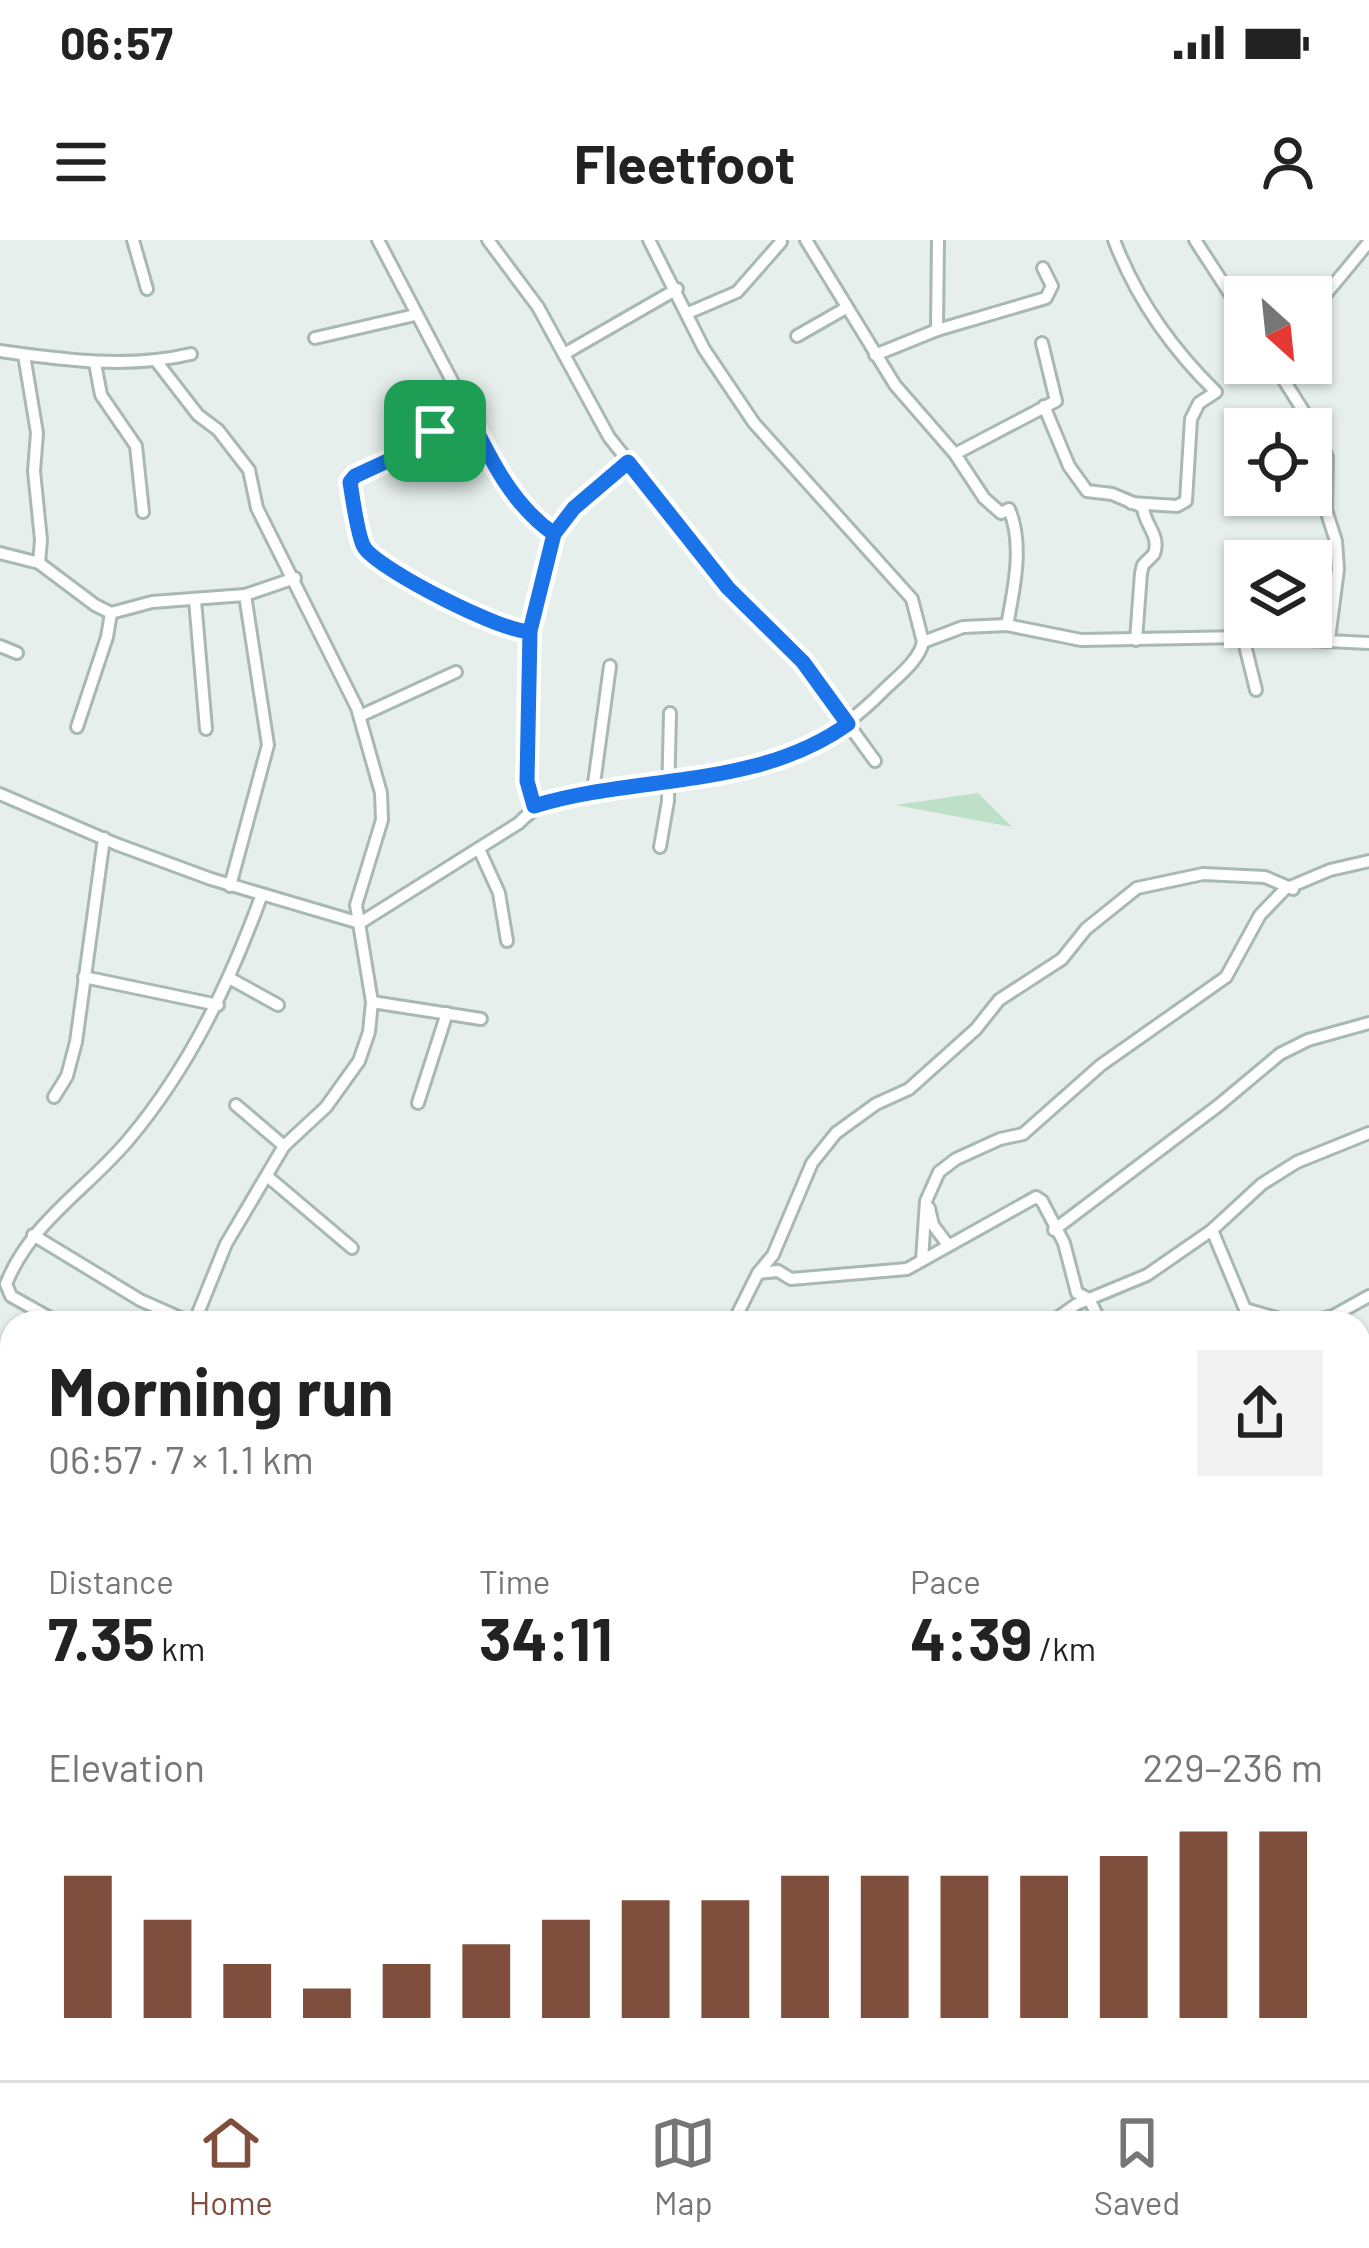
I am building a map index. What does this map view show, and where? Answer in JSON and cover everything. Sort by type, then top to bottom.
[{"type":"street","points":[[133,240],[147,289]]},
{"type":"street","points":[[378,240],[513,497],[554,534]]},
{"type":"street","points":[[488,240],[538,307],[581,391],[628,462],[728,588],[803,662],[875,760]]},
{"type":"street","points":[[0,794],[230,886],[360,923],[519,823],[534,806],[593,791],[712,777],[791,757],[848,724],[921,652],[923,642],[912,598],[754,422],[704,349],[649,240]]},
{"type":"street","points":[[806,240],[875,356],[955,454],[984,498],[1001,513],[1009,509],[1016,582],[1006,625]]},
{"type":"street","points":[[938,240],[938,331]]},
{"type":"street","points":[[1114,240],[1140,298],[1216,392],[1199,403],[1191,419],[1184,503],[1131,503]]},
{"type":"street","points":[[1195,240],[1224,285]]},
{"type":"street","points":[[688,313],[737,292],[782,241]]},
{"type":"street","points":[[1332,287],[1369,242]]},
{"type":"street","points":[[875,356],[1046,298],[1052,286],[1043,268]]},
{"type":"street","points":[[564,354],[676,289]]},
{"type":"street","points":[[796,336],[846,308]]},
{"type":"street","points":[[315,338],[415,315]]},
{"type":"street","points":[[955,454],[1056,401],[1042,343]]},
{"type":"street","points":[[0,351],[95,363],[157,362],[191,354]]},
{"type":"street","points":[[24,355],[37,434],[38,562]]},
{"type":"street","points":[[157,362],[198,416],[218,430],[249,470],[257,508],[296,578],[360,716],[383,807],[356,904],[372,1002],[369,1032],[344,1086],[284,1146],[226,1244],[198,1311]]},
{"type":"street","points":[[95,363],[101,395],[136,446],[143,512]]},
{"type":"street","points":[[1044,406],[1070,466],[1087,491],[1112,494],[1143,507],[1157,545],[1143,565],[1136,640]]},
{"type":"street","points":[[466,410],[424,444],[350,482],[364,547],[391,571],[508,628],[530,631]]},
{"type":"street","points":[[534,806],[527,781],[530,631],[554,534],[574,508],[628,462]]},
{"type":"street","points":[[1328,516],[1338,569],[1332,616]]},
{"type":"street","points":[[0,553],[38,562],[111,613],[152,602],[245,595],[296,578]]},
{"type":"street","points":[[230,886],[268,745],[245,595]]},
{"type":"street","points":[[195,600],[206,729]]},
{"type":"street","points":[[76,727],[111,613]]},
{"type":"street","points":[[923,642],[963,627],[1006,625],[1081,640],[1224,638]]},
{"type":"street","points":[[1332,639],[1369,643]]},
{"type":"street","points":[[0,646],[17,652]]},
{"type":"street","points":[[1246,648],[1256,690]]},
{"type":"street","points":[[593,791],[610,666]]},
{"type":"street","points":[[360,716],[455,672]]},
{"type":"street","points":[[660,847],[670,713]]},
{"type":"street","points":[[54,1097],[72,1062],[104,838]]},
{"type":"street","points":[[479,849],[499,893],[507,941]]},
{"type":"street","points":[[922,1260],[927,1199],[939,1172],[1000,1139],[1023,1135],[1101,1065],[1226,977],[1260,914],[1285,889],[1330,870],[1369,861]]},
{"type":"street","points":[[739,1311],[773,1255],[812,1163],[836,1133],[876,1104],[909,1089],[976,1029],[999,1000],[1062,959],[1086,929],[1137,888],[1203,874],[1265,877],[1293,889]]},
{"type":"street","points":[[40,1311],[7,1291],[13,1267],[33,1235],[127,1142],[162,1097],[231,979],[261,897]]},
{"type":"street","points":[[84,977],[218,1005]]},
{"type":"street","points":[[231,979],[278,1005]]},
{"type":"street","points":[[372,1002],[481,1018]]},
{"type":"street","points":[[418,1103],[447,1012]]},
{"type":"street","points":[[1054,1230],[1280,1054],[1307,1040],[1369,1022]]},
{"type":"street","points":[[236,1105],[284,1146]]},
{"type":"street","points":[[1070,1311],[1147,1275],[1212,1231],[1262,1184],[1297,1162],[1369,1133]]},
{"type":"street","points":[[267,1176],[352,1248]]},
{"type":"street","points":[[758,1273],[778,1271],[791,1280],[903,1270],[1036,1197],[1064,1243],[1077,1293],[1089,1299],[1095,1311]]},
{"type":"street","points":[[927,1199],[933,1225],[948,1245]]},
{"type":"street","points":[[1212,1231],[1245,1309],[1252,1311]]},
{"type":"street","points":[[33,1235],[165,1311]]},
{"type":"green space","points":[[978,793],[1012,827],[895,805]]},
{"type":"route","points":[[435,431],[424,444],[350,482],[364,547],[391,571],[508,628],[530,631],[554,534],[574,508],[628,462],[728,588],[803,662],[848,724],[822,743],[752,768],[593,791],[534,806],[527,781],[530,631],[554,534],[513,497],[466,410],[435,431]]}]
